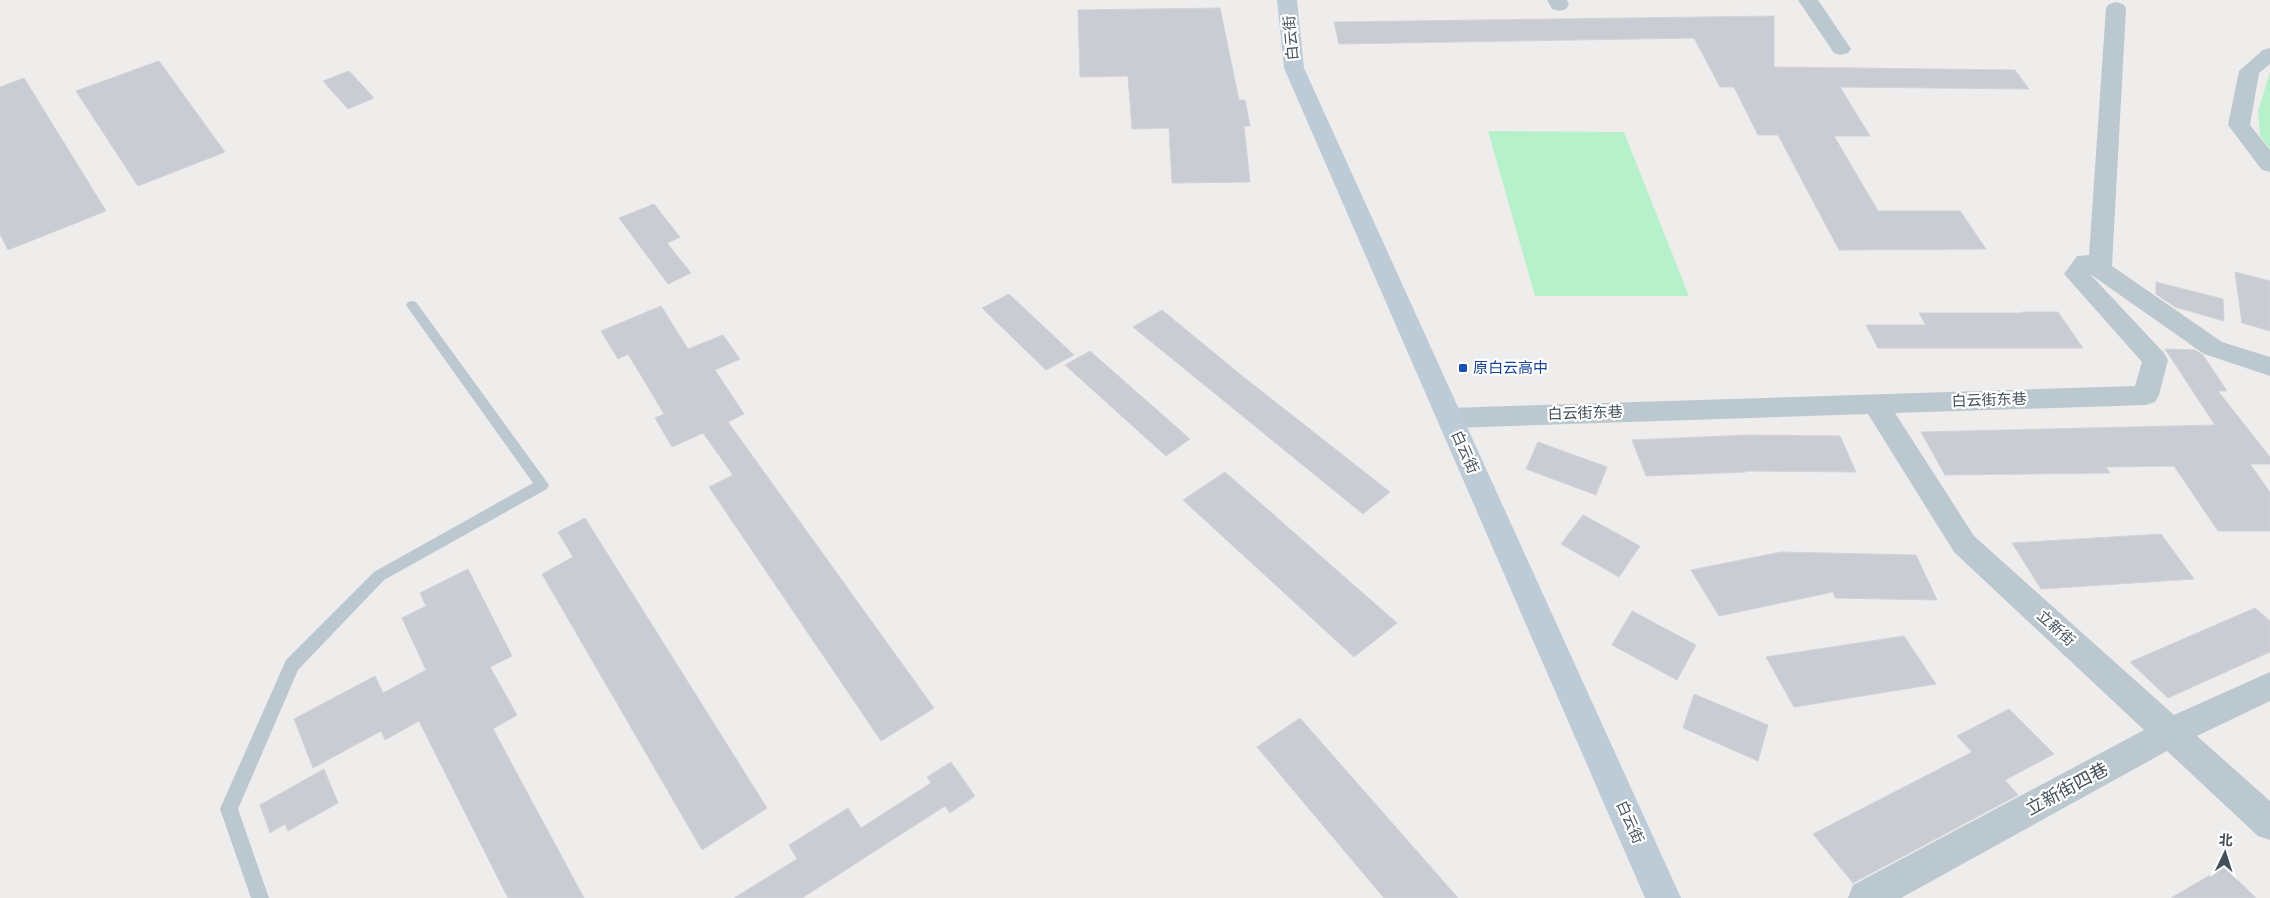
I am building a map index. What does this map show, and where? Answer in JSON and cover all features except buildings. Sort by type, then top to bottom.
[{"type":"main road","name":"白云街","points":[[1287,0],[1294,68],[1664,898]]},
{"type":"street","points":[[1808,0],[1841,49]]},
{"type":"street","points":[[2116,8],[2100,269],[2213,348],[2270,367]]},
{"type":"street","points":[[2270,54],[2249,71],[2239,125],[2270,165]]},
{"type":"street","name":"白云街东巷","points":[[1450,418],[2146,395],[2155,360],[2076,274],[2086,262],[2100,269]]},
{"type":"street","name":"立新街","points":[[1875,404],[1964,544],[2270,824]]},
{"type":"street","name":"立新街四巷","points":[[1866,898],[2170,733],[2270,686]]},
{"type":"lane","points":[[260,898],[229,809],[292,664],[379,576],[542,485],[412,305]]},
{"type":"green space","points":[[2270,72],[2270,149],[2260,136],[2258,111]]},
{"type":"green space","points":[[1488,131],[1624,132],[1689,296],[1535,296]]},
{"type":"place","name":"原白云高中","points":[[1463,368]]}]
